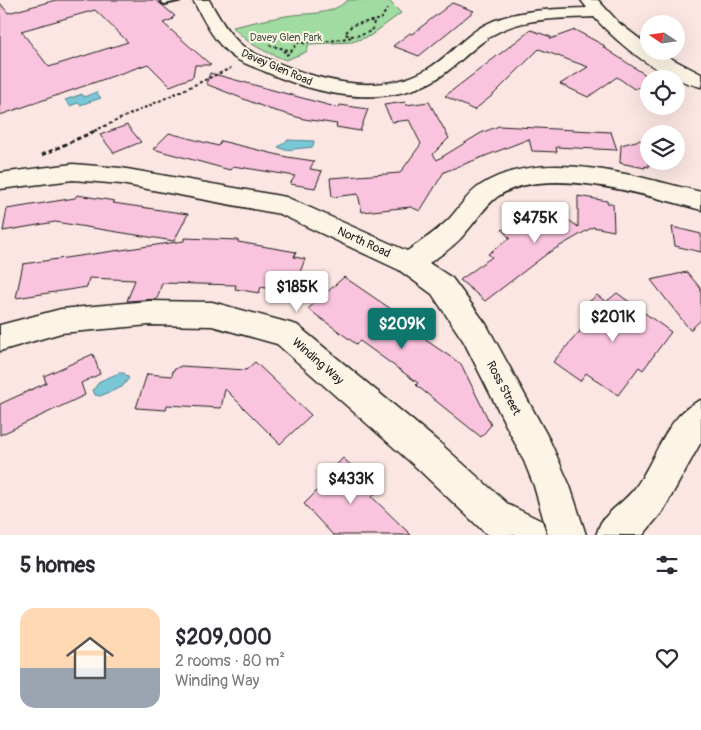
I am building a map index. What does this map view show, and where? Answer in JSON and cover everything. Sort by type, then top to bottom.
[{"type":"street","name":"Davey Glen Road","points":[[202,0],[215,26],[233,47],[250,57],[299,78],[324,86],[348,89],[380,89],[403,86],[432,75],[483,34],[504,23],[594,6]]},
{"type":"street","points":[[594,6],[632,45],[668,66],[701,81]]},
{"type":"street","name":"North Road","points":[[0,181],[74,172],[121,176],[286,206],[409,263]]},
{"type":"street","points":[[409,263],[448,236],[490,191],[503,182],[517,178],[562,174],[641,186],[701,201]]},
{"type":"street","name":"Ross Street","points":[[409,263],[442,286],[475,333],[537,451],[552,486],[567,535]]},
{"type":"street","name":"Winding Way","points":[[0,338],[61,321],[149,313],[212,314],[286,334],[429,456],[496,518],[528,535]]},
{"type":"street","points":[[614,535],[631,522],[653,494],[674,453],[701,416]]},
{"type":"lane","points":[[165,2],[178,0]]},
{"type":"path","points":[[353,36],[345,34],[350,27],[363,22],[374,22],[381,19],[386,8]]},
{"type":"path","points":[[273,50],[287,52],[288,50],[249,39],[331,41],[369,32],[374,27],[374,22]]},
{"type":"path","points":[[290,53],[295,44],[302,40]]},
{"type":"path","points":[[35,158],[250,57]]},
{"type":"green space","name":"Davey Glen Park","points":[[348,0],[388,0],[401,13],[370,36],[352,42],[309,44],[306,52],[286,60],[257,47],[233,27],[286,16],[318,13],[333,9]]},
{"type":"water","points":[[96,92],[101,98],[80,105],[78,103],[70,106],[65,100],[82,94],[84,97]]},
{"type":"water","points":[[288,140],[314,141],[313,147],[285,150],[278,147]]},
{"type":"water","points":[[119,373],[124,373],[129,378],[122,387],[100,396],[95,395],[93,390],[100,381]]},
{"type":"building","points":[[56,0],[156,0],[175,16],[173,19],[163,23],[211,65],[195,65],[193,77],[170,86],[148,64],[0,115],[0,3],[8,13]],"holes":[[[95,10],[128,42],[49,67],[21,31]]]},
{"type":"building","points":[[452,3],[474,11],[419,56],[393,46],[410,33],[412,34]]},
{"type":"building","points":[[531,30],[551,37],[550,39],[575,30],[605,46],[603,47],[640,71],[640,87],[634,89],[617,77],[588,97],[560,84],[588,67],[539,49],[493,95],[474,110],[445,96]]},
{"type":"building","points":[[210,73],[339,108],[340,105],[368,109],[360,131],[336,127],[337,124],[304,119],[269,109],[206,84]]},
{"type":"building","points":[[405,102],[406,105],[429,102],[449,138],[433,154],[437,160],[481,133],[499,126],[611,132],[617,150],[556,147],[557,152],[532,151],[529,139],[444,172],[420,211],[411,207],[362,212],[358,194],[332,197],[330,178],[400,173],[421,144],[409,120],[392,122],[384,105]]},
{"type":"building","points":[[127,125],[141,142],[114,153],[100,135]]},
{"type":"building","points":[[169,133],[218,146],[221,141],[287,157],[314,161],[310,169],[322,171],[315,188],[290,184],[295,176],[233,166],[230,170],[153,149]]},
{"type":"building","points":[[640,140],[640,167],[620,163],[621,145]]},
{"type":"building","points":[[77,195],[115,201],[113,203],[188,214],[174,241],[55,222],[3,231],[7,209],[75,198]]},
{"type":"building","points":[[578,196],[607,201],[607,203],[613,204],[614,231],[593,227],[548,253],[485,301],[460,280],[492,257],[488,254],[510,238],[502,230],[537,211],[545,217],[557,211],[578,227]]},
{"type":"building","points":[[672,227],[701,234],[701,252],[675,246]]},
{"type":"building","points":[[184,238],[238,240],[238,242],[296,252],[294,257],[305,259],[292,293],[261,287],[259,293],[235,289],[236,285],[162,283],[157,299],[127,301],[135,280],[89,278],[87,287],[16,298],[23,264],[184,241]]},
{"type":"building","points":[[687,272],[701,289],[701,320],[690,330],[651,280]]},
{"type":"building","points":[[344,277],[391,309],[387,314],[461,364],[491,425],[481,437],[416,385],[418,383],[360,341],[356,344],[308,309]]},
{"type":"building","points":[[617,293],[671,332],[643,370],[639,367],[618,395],[586,373],[580,381],[553,362],[594,315],[583,307],[597,295],[606,302]]},
{"type":"building","points":[[93,354],[100,374],[81,383],[85,395],[0,435],[0,404],[46,383],[44,376]]},
{"type":"building","points":[[255,362],[311,415],[280,444],[225,389],[221,408],[167,405],[166,410],[136,408],[147,374],[172,376],[173,370],[181,366],[246,370]]},
{"type":"building","points":[[343,458],[378,490],[372,497],[411,535],[333,535],[304,504],[326,482],[323,479]]}]
